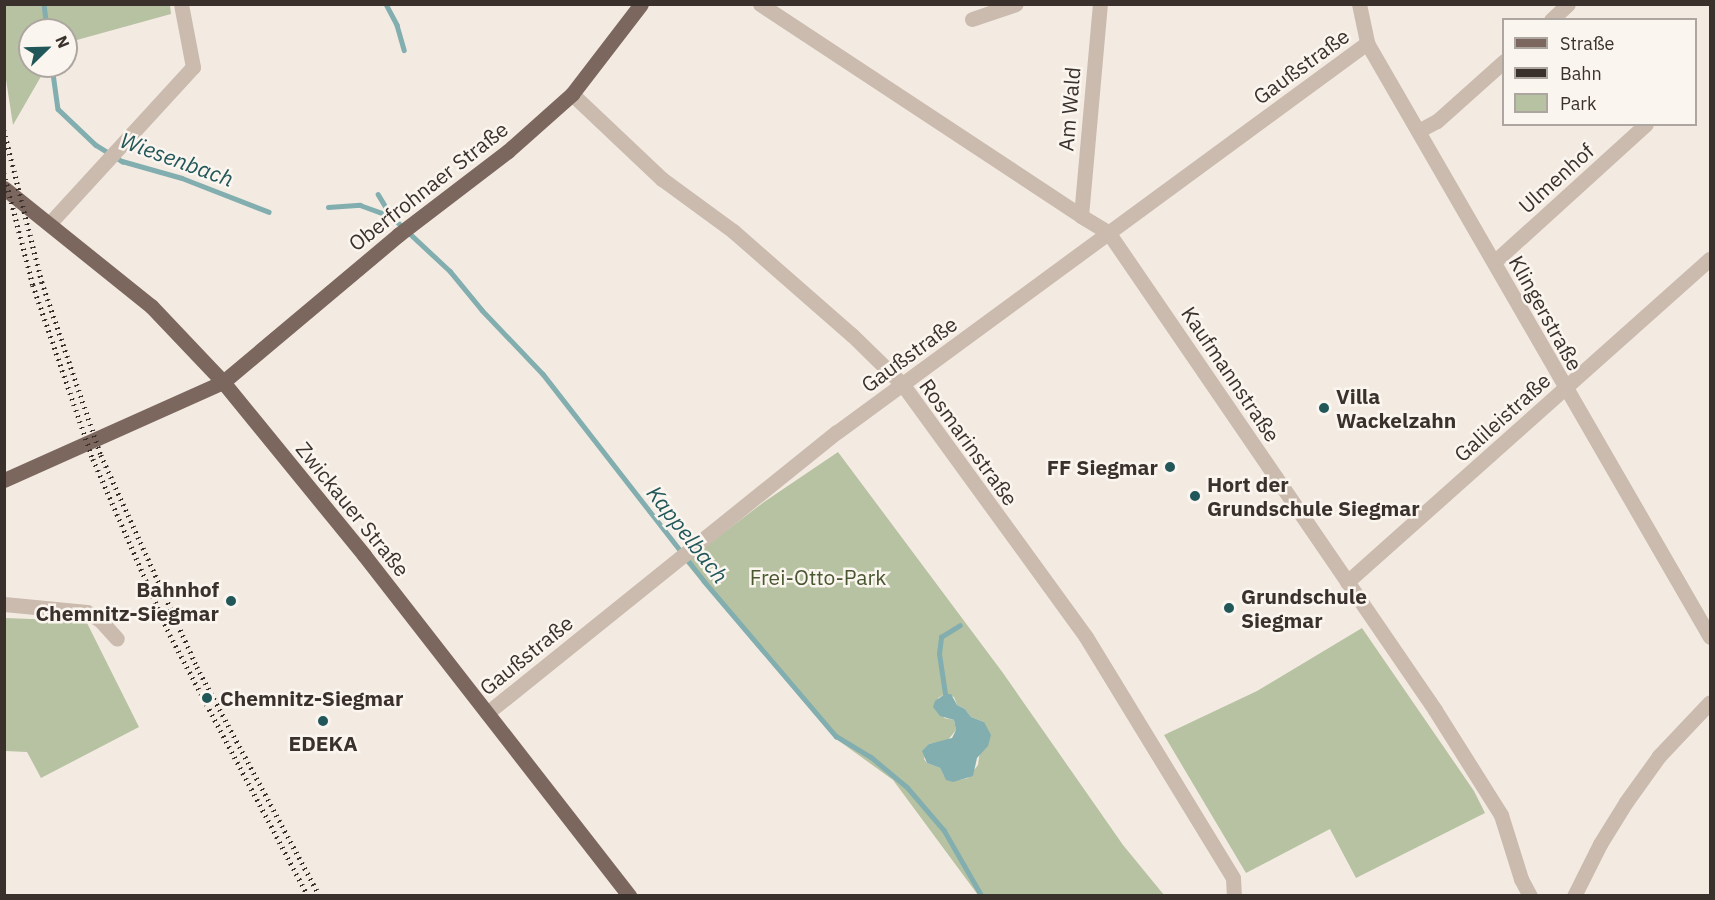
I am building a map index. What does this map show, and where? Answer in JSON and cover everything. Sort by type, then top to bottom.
[{"type":"main road","name":"Oberfrohnaer Straße","points":[[4,480],[223,382],[404,230],[508,151],[572,94],[642,4]]},
{"type":"main road","name":"Zwickauer Straße","points":[[4,188],[151,306],[223,382],[316,494],[628,896]]},
{"type":"street","points":[[49,224],[193,67],[181,4]]},
{"type":"street","name":"Kaufmannstraße","points":[[760,4],[1108,232],[1435,710],[1501,815],[1521,879],[1530,896]]},
{"type":"street","points":[[972,20],[1016,4]]},
{"type":"street","name":"Am Wald","points":[[1081,216],[1100,4]]},
{"type":"street","name":"Klingerstraße","points":[[1359,4],[1367,43],[1710,637]]},
{"type":"street","points":[[1553,18],[1568,4]]},
{"type":"street","name":"Gaußstraße","points":[[487,713],[837,432],[1367,43]]},
{"type":"street","points":[[1418,131],[1437,121],[1502,62]]},
{"type":"street","name":"Rosmarinstraße","points":[[572,94],[662,179],[733,231],[852,335],[903,385],[1086,637],[1233,878],[1234,896]]},
{"type":"street","name":"Ulmenhof","points":[[1494,262],[1644,126]]},
{"type":"street","name":"Galileistraße","points":[[1347,582],[1710,259]]},
{"type":"street","points":[[4,604],[87,612],[105,624],[117,639]]},
{"type":"street","points":[[1574,896],[1600,844],[1626,802],[1664,750],[1710,702]]},
{"type":"green space","points":[[4,5],[170,5],[171,14],[78,40],[78,18],[18,18],[18,78],[40,78],[13,125],[5,73]]},
{"type":"green space","name":"Frei-Otto-Park","points":[[838,452],[1003,673],[1123,845],[1164,895],[978,895],[893,780],[835,738],[685,562],[764,502]],"holes":[[[945,694],[954,697],[957,705],[965,709],[971,717],[984,722],[978,765],[968,778],[959,780],[944,776],[940,768],[927,763],[924,759],[929,744],[948,740],[956,730],[954,720],[944,718],[938,698]]]},
{"type":"green space","points":[[5,618],[86,621],[139,727],[41,778],[27,752],[5,751]]},
{"type":"green space","points":[[1362,628],[1474,791],[1485,813],[1356,878],[1330,829],[1246,873],[1164,735],[1257,691]]},
{"type":"water","points":[[945,694],[951,694],[957,705],[965,709],[971,717],[984,722],[991,735],[988,746],[977,758],[973,776],[953,782],[946,780],[940,768],[927,763],[922,751],[929,744],[952,738],[956,730],[954,720],[940,716],[933,707],[935,701]]},
{"type":"waterway","name":"Wiesenbach","points":[[44,4],[46,18]]},
{"type":"waterway","points":[[386,4],[397,25],[404,50]]},
{"type":"waterway","name":"Wiesenbach","points":[[54,78],[58,109],[96,145],[122,161],[182,178],[269,212]]},
{"type":"waterway","name":"Kappelbach","points":[[378,194],[391,216],[450,271],[482,310],[543,374],[704,581],[836,736],[871,757],[907,787],[944,830],[982,896]]},
{"type":"waterway","name":"Wiesenbach","points":[[328,207],[360,205],[391,216]]},
{"type":"waterway","points":[[945,694],[939,654],[941,637],[960,625]]},
{"type":"railway","points":[[4,130],[42,282],[101,455],[197,667],[320,896]]},
{"type":"railway","points":[[4,173],[33,285],[93,459],[170,635],[308,896]]},
{"type":"place","name":"Villa Wackelzahn","points":[[1324,408]]},
{"type":"place","name":"FF Siegmar","points":[[1170,467]]},
{"type":"place","name":"Hort der Grundschule Siegmar","points":[[1195,496]]},
{"type":"place","name":"Bahnhof Chemnitz-Siegmar","points":[[231,601]]},
{"type":"place","name":"Grundschule Siegmar","points":[[1229,608]]},
{"type":"place","name":"Chemnitz-Siegmar","points":[[207,698]]},
{"type":"place","name":"EDEKA","points":[[323,721]]}]
